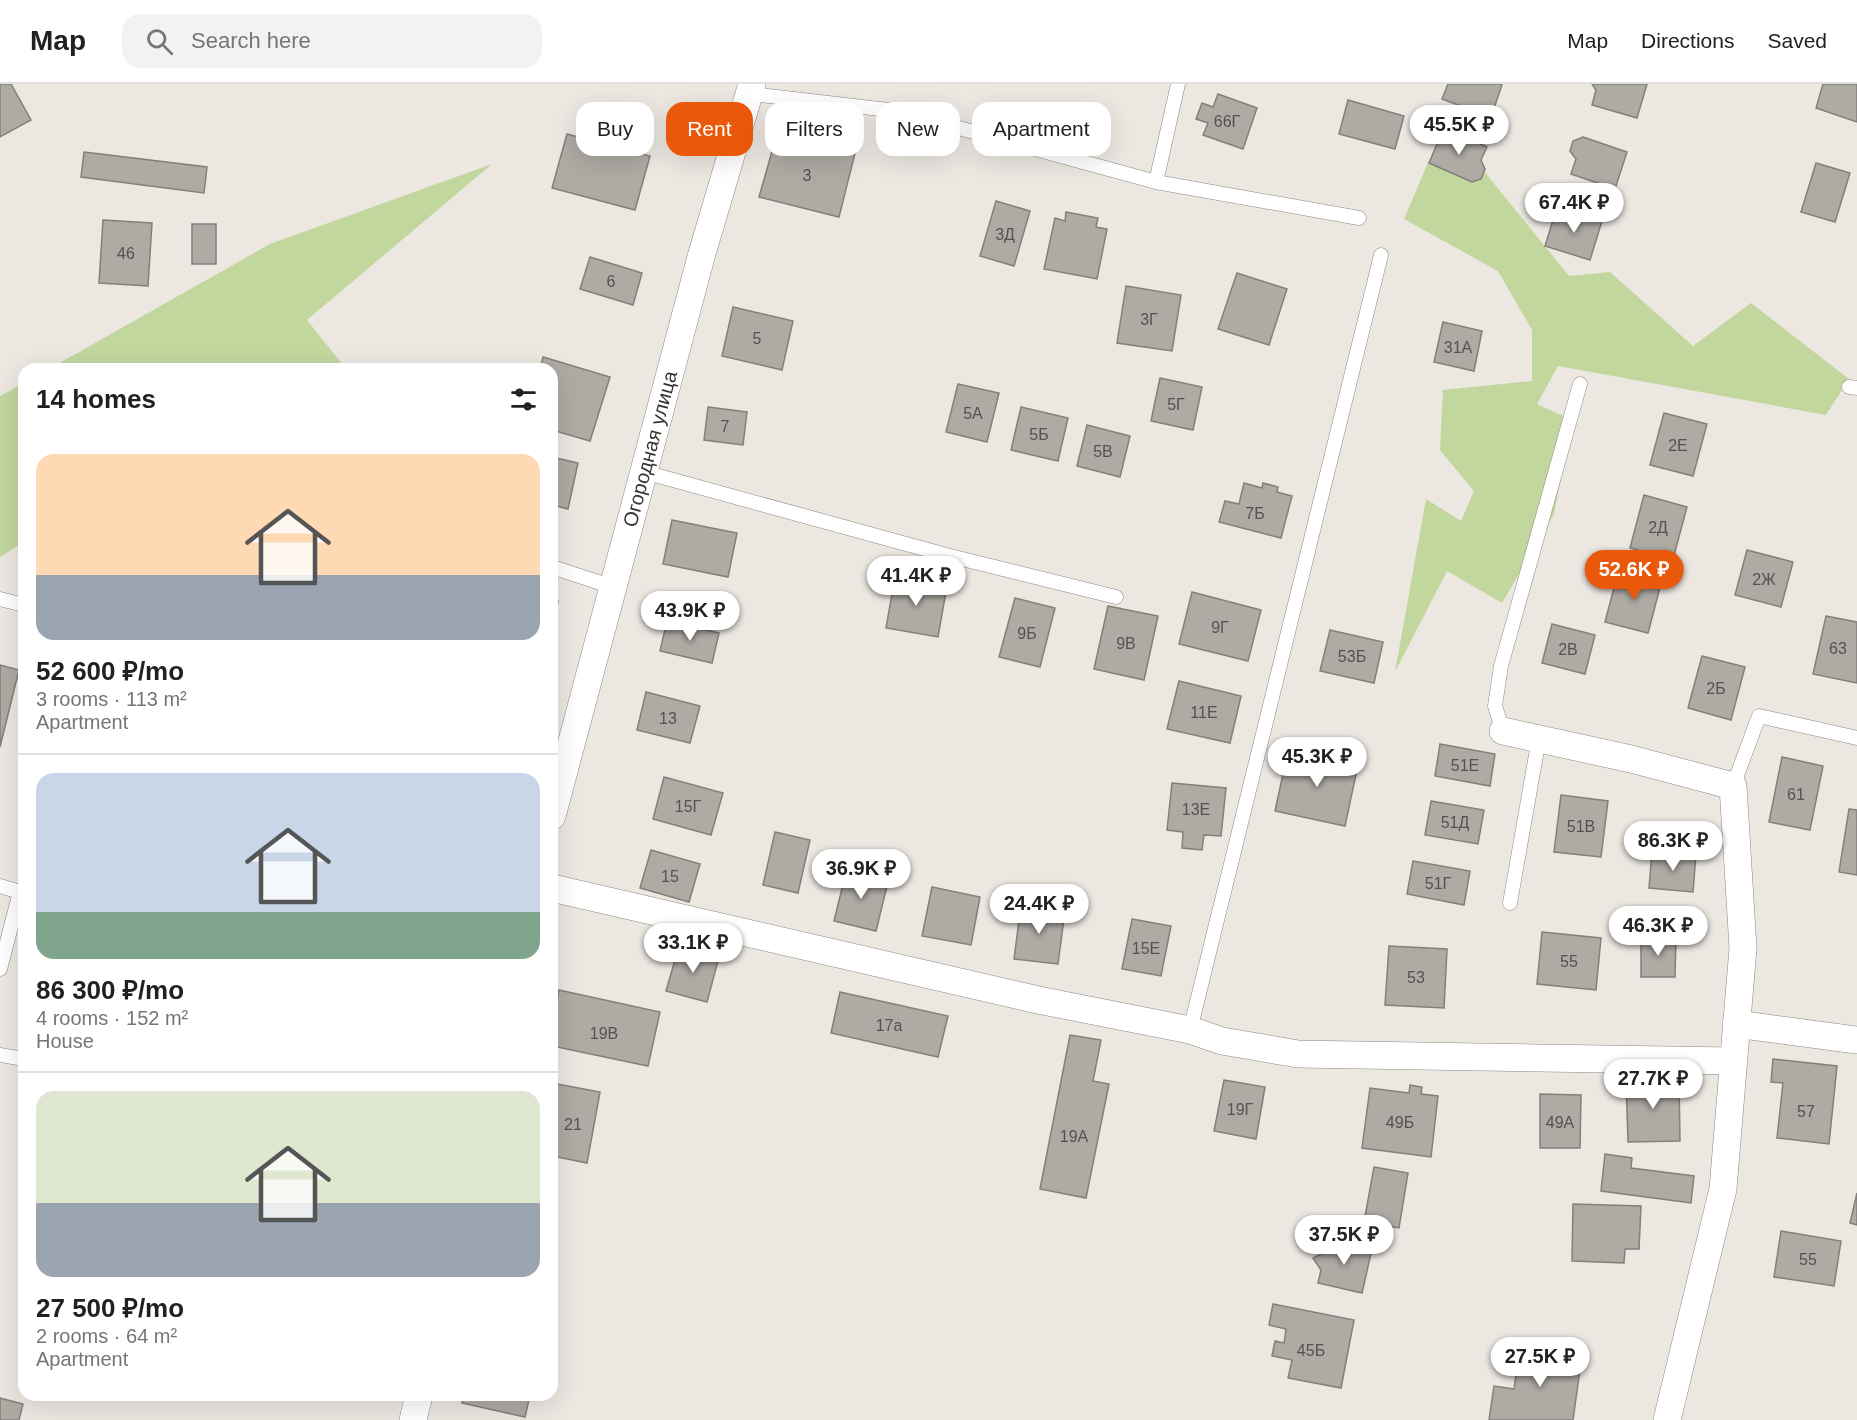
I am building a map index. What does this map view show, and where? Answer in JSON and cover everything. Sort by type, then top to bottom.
[{"type":"street","name":"Огородная улица","points":[[558,785],[566,744],[613,587],[701,257],[752,89]]},
{"type":"street","points":[[1503,731],[1631,759],[1733,786],[1743,948],[1723,1190],[1667,1420]]},
{"type":"street","points":[[558,889],[1038,1000],[1190,1030],[1222,1041],[1298,1054],[1733,1061]]},
{"type":"street","points":[[1737,1024],[1857,1040]]},
{"type":"street","points":[[413,1420],[418,1401]]},
{"type":"lane","points":[[1156,182],[1178,84]]},
{"type":"lane","points":[[752,89],[897,111],[1156,182],[1359,218]]},
{"type":"lane","points":[[1190,1030],[1381,255]]},
{"type":"lane","points":[[1503,731],[1495,706],[1501,666],[1580,384]]},
{"type":"lane","points":[[644,472],[939,553],[1116,597]]},
{"type":"lane","points":[[558,569],[613,587]]},
{"type":"lane","points":[[0,599],[18,604]]},
{"type":"lane","points":[[1733,786],[1759,716],[1857,738]]},
{"type":"lane","points":[[1510,903],[1539,738]]},
{"type":"lane","points":[[0,886],[18,891]]},
{"type":"lane","points":[[0,969],[18,900]]},
{"type":"lane","points":[[0,1054],[18,1058]]},
{"type":"green space","points":[[1445,123],[1569,276],[1610,272],[1693,346],[1751,303],[1849,379],[1826,415],[1558,366],[1537,404],[1572,420],[1554,514],[1502,603],[1447,571],[1395,672],[1426,499],[1461,521],[1474,491],[1440,450],[1443,390],[1532,381],[1532,330],[1498,271],[1404,219]]},
{"type":"green space","points":[[492,164],[307,320],[341,363],[60,363],[270,244]]},
{"type":"green space","points":[[18,386],[18,546],[0,557],[0,396]]},
{"type":"building","points":[[0,84],[11,84],[31,120],[0,137]]},
{"type":"building","points":[[1448,84],[1502,85],[1491,117],[1442,99]]},
{"type":"building","points":[[1592,84],[1647,84],[1637,118],[1592,105],[1596,90]]},
{"type":"building","points":[[1823,84],[1857,84],[1857,122],[1816,108]]},
{"type":"building","points":[[1218,94],[1257,108],[1243,149],[1203,135],[1208,123],[1196,119],[1202,103],[1213,107]]},
{"type":"building","points":[[1348,100],[1404,116],[1395,149],[1339,134]]},
{"type":"building","points":[[1444,128],[1487,147],[1481,160],[1485,169],[1481,179],[1472,182],[1429,163]]},
{"type":"building","points":[[567,134],[576,136],[576,156],[650,156],[635,210],[552,188]]},
{"type":"building","points":[[1583,137],[1627,152],[1615,189],[1571,174],[1576,159],[1570,151],[1573,141]]},
{"type":"building","points":[[84,152],[207,167],[204,193],[81,177]]},
{"type":"building","points":[[771,156],[854,156],[839,217],[759,197]]},
{"type":"building","points":[[1816,163],[1850,173],[1835,222],[1801,212]]},
{"type":"building","points":[[996,201],[1030,211],[1014,266],[980,256]]},
{"type":"building","points":[[1557,207],[1602,221],[1590,260],[1545,246]]},
{"type":"building","points":[[1066,212],[1098,218],[1096,227],[1107,229],[1097,279],[1044,269],[1055,218],[1065,221]]},
{"type":"building","points":[[103,220],[152,223],[148,286],[99,283]]},
{"type":"building","points":[[192,224],[216,224],[216,264],[192,264]]},
{"type":"building","points":[[590,257],[642,273],[633,305],[580,289]]},
{"type":"building","points":[[1237,273],[1287,289],[1269,345],[1218,329]]},
{"type":"building","points":[[1126,286],[1181,295],[1172,351],[1117,343]]},
{"type":"building","points":[[733,307],[793,321],[782,370],[722,356]]},
{"type":"building","points":[[1443,322],[1482,331],[1474,371],[1434,362]]},
{"type":"building","points":[[543,357],[610,377],[590,441],[558,432],[558,363],[542,363]]},
{"type":"building","points":[[1160,378],[1202,387],[1193,430],[1151,421]]},
{"type":"building","points":[[958,384],[999,393],[987,442],[946,432]]},
{"type":"building","points":[[708,407],[747,412],[743,445],[704,440]]},
{"type":"building","points":[[1021,407],[1068,418],[1058,461],[1011,450]]},
{"type":"building","points":[[1664,413],[1707,424],[1693,476],[1650,465]]},
{"type":"building","points":[[1087,425],[1130,436],[1120,477],[1077,466]]},
{"type":"building","points":[[558,458],[578,463],[568,509],[558,506]]},
{"type":"building","points":[[1244,483],[1262,488],[1263,483],[1278,487],[1277,492],[1292,496],[1281,538],[1219,522],[1225,501],[1239,504]]},
{"type":"building","points":[[1644,495],[1687,507],[1673,559],[1630,548]]},
{"type":"building","points":[[672,520],[737,533],[728,577],[663,564]]},
{"type":"building","points":[[1747,550],[1793,562],[1781,607],[1735,595]]},
{"type":"building","points":[[1619,569],[1662,580],[1648,633],[1605,622]]},
{"type":"building","points":[[895,577],[947,586],[938,637],[886,628]]},
{"type":"building","points":[[1192,592],[1261,610],[1248,661],[1179,644]]},
{"type":"building","points":[[1015,598],[1055,608],[1040,667],[999,657]]},
{"type":"building","points":[[1108,606],[1158,616],[1144,680],[1094,669]]},
{"type":"building","points":[[1826,616],[1857,622],[1857,683],[1813,674]]},
{"type":"building","points":[[667,621],[719,633],[712,663],[660,651]]},
{"type":"building","points":[[1552,624],[1595,635],[1585,674],[1542,663]]},
{"type":"building","points":[[1330,630],[1383,642],[1374,683],[1320,671]]},
{"type":"building","points":[[1702,656],[1745,667],[1731,720],[1688,708]]},
{"type":"building","points":[[0,665],[18,670],[18,674],[0,747]]},
{"type":"building","points":[[1179,681],[1241,696],[1230,743],[1167,729]]},
{"type":"building","points":[[646,692],[700,706],[690,743],[637,730]]},
{"type":"building","points":[[1440,744],[1495,754],[1490,786],[1435,776]]},
{"type":"building","points":[[1288,751],[1358,765],[1345,826],[1275,811]]},
{"type":"building","points":[[1782,757],[1823,766],[1810,830],[1769,822]]},
{"type":"building","points":[[664,777],[723,793],[711,835],[653,819]]},
{"type":"building","points":[[1172,783],[1226,788],[1221,836],[1204,835],[1202,850],[1182,848],[1183,832],[1167,830]]},
{"type":"building","points":[[1561,795],[1608,801],[1601,857],[1554,852]]},
{"type":"building","points":[[1431,801],[1484,810],[1478,844],[1425,835]]},
{"type":"building","points":[[1849,809],[1857,810],[1857,875],[1839,872]]},
{"type":"building","points":[[775,832],[810,840],[798,893],[763,885]]},
{"type":"building","points":[[651,850],[700,864],[689,902],[640,888]]},
{"type":"building","points":[[1652,851],[1696,855],[1693,892],[1649,888]]},
{"type":"building","points":[[1413,861],[1470,871],[1464,905],[1407,894]]},
{"type":"building","points":[[847,868],[889,878],[876,931],[834,921]]},
{"type":"building","points":[[932,887],[980,897],[971,945],[922,936]]},
{"type":"building","points":[[1021,905],[1065,911],[1058,964],[1014,959]]},
{"type":"building","points":[[1132,919],[1171,926],[1161,976],[1122,969]]},
{"type":"building","points":[[1542,932],[1601,938],[1596,990],[1537,984]]},
{"type":"building","points":[[1641,938],[1676,938],[1675,977],[1641,977]]},
{"type":"building","points":[[679,946],[719,957],[707,1002],[666,991]]},
{"type":"building","points":[[1389,946],[1447,949],[1444,1008],[1385,1005]]},
{"type":"building","points":[[559,990],[660,1012],[648,1066],[558,1047]]},
{"type":"building","points":[[840,992],[948,1016],[938,1057],[831,1033]]},
{"type":"building","points":[[1070,1035],[1101,1040],[1093,1081],[1109,1084],[1086,1198],[1040,1189]]},
{"type":"building","points":[[1773,1059],[1837,1066],[1829,1144],[1777,1138],[1783,1083],[1771,1082]]},
{"type":"building","points":[[1679,1078],[1680,1141],[1628,1142],[1626,1080]]},
{"type":"building","points":[[1224,1080],[1265,1087],[1256,1139],[1214,1131]]},
{"type":"building","points":[[558,1084],[600,1092],[587,1163],[558,1157]]},
{"type":"building","points":[[1410,1085],[1422,1087],[1421,1094],[1438,1096],[1431,1157],[1362,1148],[1370,1088],[1409,1093]]},
{"type":"building","points":[[1540,1094],[1581,1095],[1580,1148],[1540,1148]]},
{"type":"building","points":[[1605,1154],[1632,1158],[1631,1168],[1694,1176],[1691,1203],[1601,1191]]},
{"type":"building","points":[[1374,1167],[1408,1173],[1399,1228],[1364,1222]]},
{"type":"building","points":[[1857,1193],[1857,1225],[1850,1223]]},
{"type":"building","points":[[1573,1204],[1641,1206],[1639,1249],[1625,1249],[1624,1263],[1572,1261]]},
{"type":"building","points":[[1781,1231],[1841,1241],[1834,1286],[1774,1277]]},
{"type":"building","points":[[1328,1239],[1372,1249],[1362,1293],[1318,1283],[1321,1270],[1313,1258],[1325,1252]]},
{"type":"building","points":[[1273,1304],[1354,1320],[1341,1388],[1288,1378],[1292,1360],[1272,1356],[1275,1341],[1284,1343],[1286,1329],[1269,1325]]},
{"type":"building","points":[[1520,1347],[1582,1355],[1573,1420],[1489,1420],[1494,1386],[1514,1389]]},
{"type":"building","points":[[0,1398],[23,1404],[19,1420],[0,1420]]},
{"type":"building","points":[[462,1401],[529,1401],[525,1417],[462,1403]]}]
